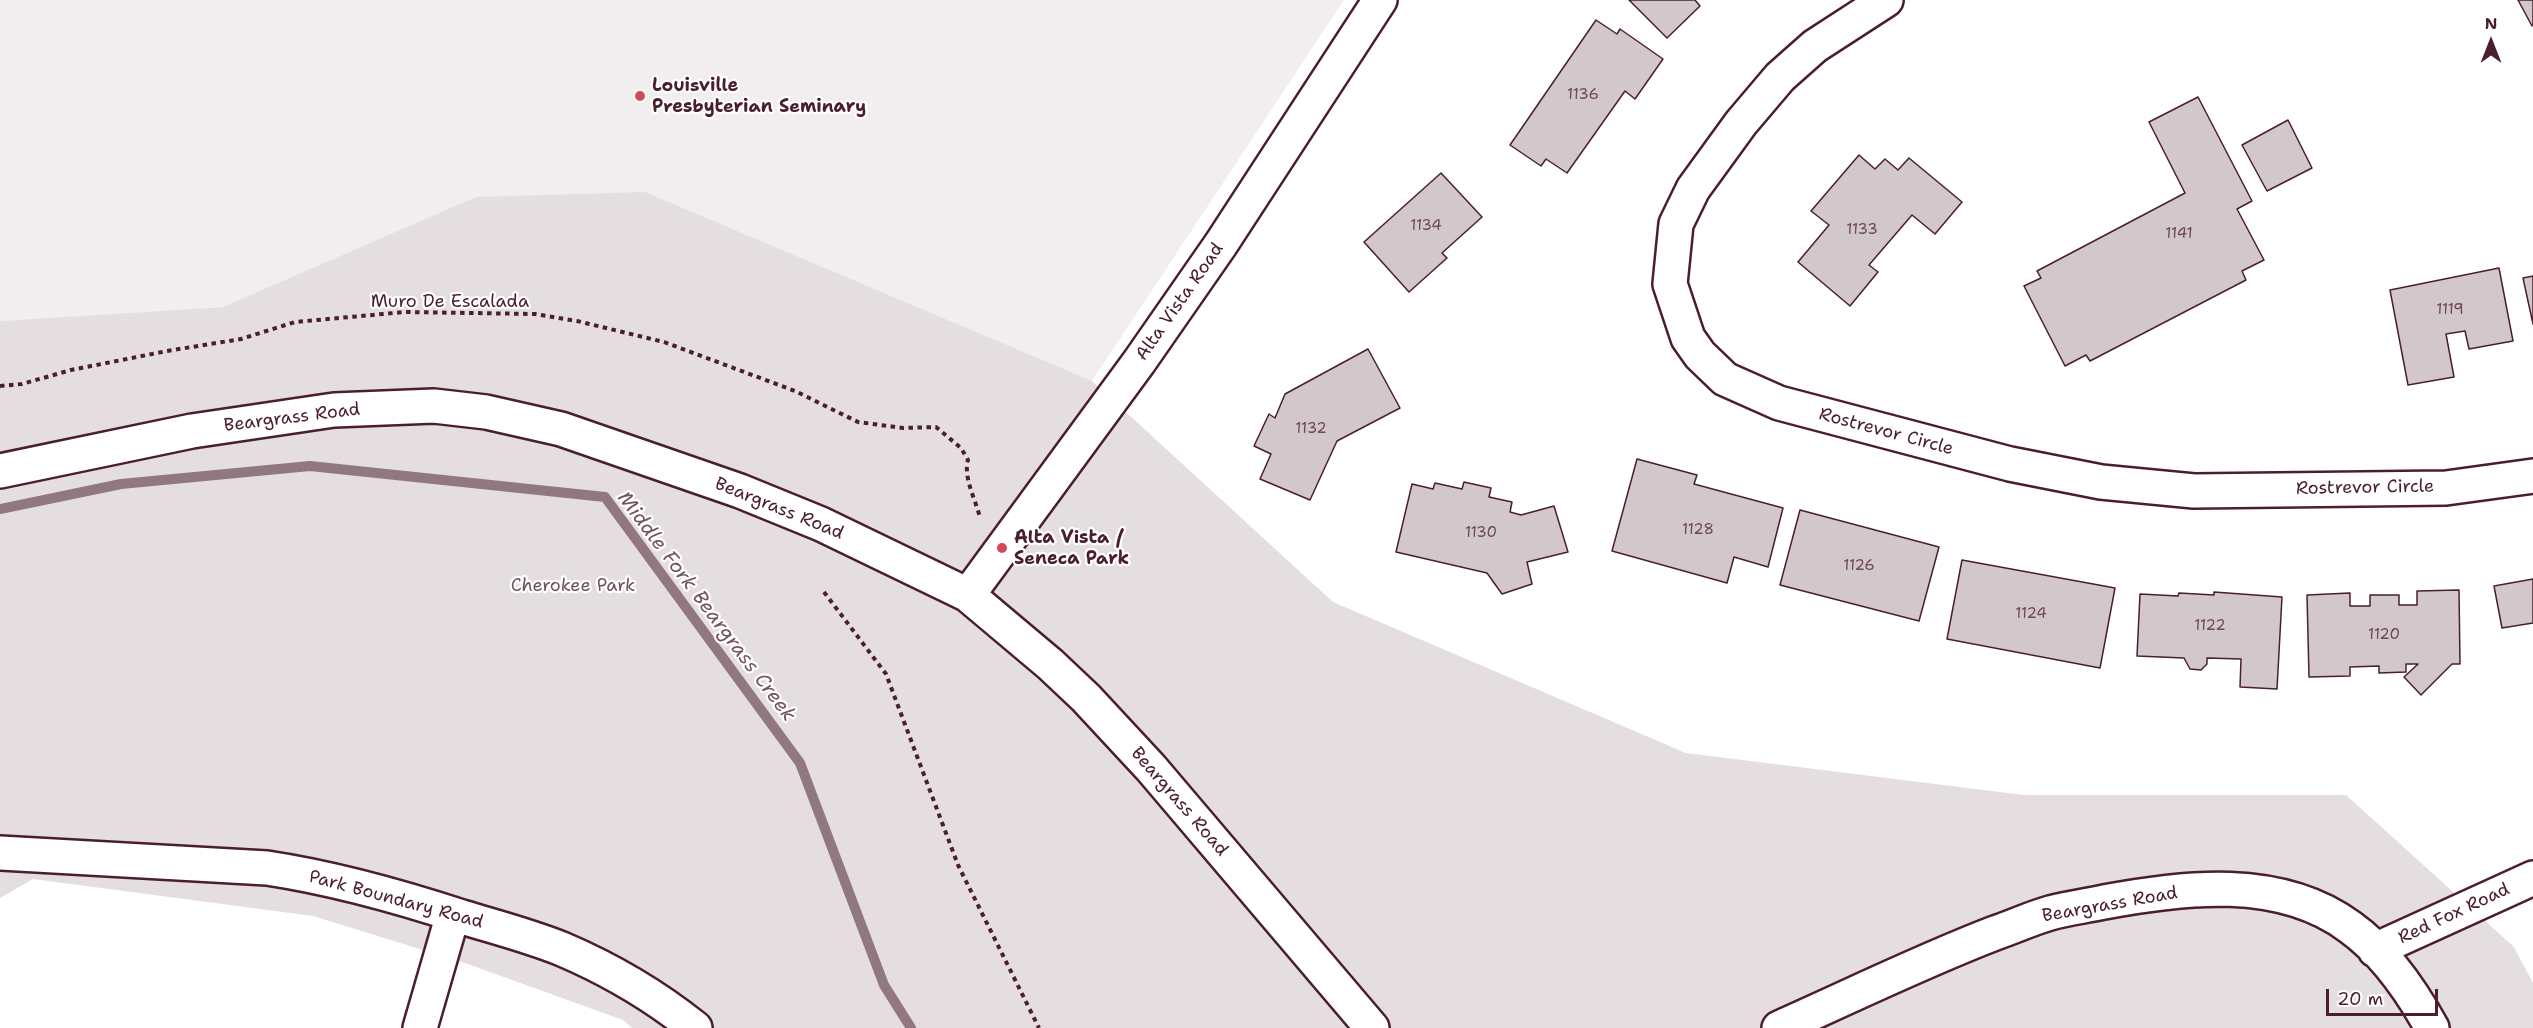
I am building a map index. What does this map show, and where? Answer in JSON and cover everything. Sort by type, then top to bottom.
[{"type":"street","name":"Alta Vista Road","points":[[968,595],[1139,362],[1221,244],[1380,0]]},
{"type":"street","name":"Rostrevor Circle","points":[[1886,0],[1815,46],[1780,77],[1741,123],[1693,189],[1676,224],[1670,284],[1688,338],[1700,355],[1725,379],[1779,404],[2010,465],[2101,482],[2194,491],[2446,488],[2533,476]]},
{"type":"street","name":"Beargrass Road","points":[[0,471],[192,432],[334,410],[434,406],[486,412],[561,429],[740,491],[821,524],[968,595],[1086,698],[1151,768],[1371,1028]]},
{"type":"street","name":"Park Boundary Road","points":[[0,853],[267,868],[304,874],[380,892],[562,949],[631,984],[672,1010],[695,1028]]},
{"type":"street","name":"Red Fox Road","points":[[2375,950],[2533,878]]},
{"type":"street","name":"Beargrass Road","points":[[1779,1028],[1956,948],[2050,913],[2149,894],[2214,889],[2256,891],[2288,898],[2319,909],[2349,926],[2375,950]]},
{"type":"street","points":[[420,1028],[453,914]]},
{"type":"street","points":[[2375,950],[2394,969],[2432,1028]]},
{"type":"path","name":"Muro De Escalada","points":[[0,386],[22,384],[71,370],[240,339],[294,322],[405,312],[449,311],[546,316],[664,342],[795,391],[858,422],[903,428],[936,427],[961,448],[968,460],[967,474],[976,499],[982,528]]},
{"type":"path","points":[[824,592],[886,674],[958,865],[1039,1028]]},
{"type":"shaded area","name":"Louisville Presbyterian Seminary","points":[[0,0],[1344,0],[1092,381],[1002,344],[223,307],[0,321]]},
{"type":"green space","name":"Cherokee Park","points":[[645,192],[1092,381],[1333,602],[1686,753],[2024,795],[2346,795],[2514,947],[2533,983],[2533,1028],[632,1028],[623,1020],[465,963],[313,916],[33,879],[0,898],[0,321],[223,307],[476,197]]},
{"type":"building","points":[[1629,0],[1695,0],[1700,6],[1667,38]]},
{"type":"building","points":[[2518,0],[2533,0],[2532,26]]},
{"type":"building","points":[[1596,20],[1617,34],[1620,29],[1663,59],[1635,99],[1625,91],[1567,173],[1546,159],[1541,166],[1510,145]]},
{"type":"building","points":[[2198,97],[2252,201],[2237,209],[2264,260],[2242,271],[2246,280],[2090,361],[2086,355],[2065,366],[2024,286],[2041,278],[2037,271],[2185,193],[2149,122]]},
{"type":"building","points":[[2288,120],[2312,168],[2267,191],[2242,145]]},
{"type":"building","points":[[1859,155],[1875,169],[1885,159],[1898,170],[1909,158],[1962,202],[1935,234],[1912,215],[1869,265],[1878,272],[1850,306],[1798,262],[1829,225],[1811,211]]},
{"type":"building","points":[[1441,173],[1482,217],[1442,253],[1447,258],[1409,292],[1364,242]]},
{"type":"building","points":[[2499,268],[2513,341],[2469,349],[2465,331],[2446,334],[2454,377],[2408,385],[2390,290]]},
{"type":"building","points":[[2533,276],[2533,324],[2523,278]]},
{"type":"building","points":[[1368,349],[1400,408],[1337,441],[1310,500],[1260,479],[1271,454],[1254,446],[1269,414],[1275,418],[1285,394]]},
{"type":"building","points":[[1637,459],[1697,475],[1694,484],[1783,508],[1768,567],[1734,557],[1727,583],[1612,551]]},
{"type":"building","points":[[1464,482],[1491,488],[1489,497],[1512,502],[1510,512],[1521,515],[1554,506],[1568,552],[1527,562],[1532,584],[1502,594],[1487,573],[1396,552],[1412,484],[1433,489],[1435,483],[1462,489]]},
{"type":"building","points":[[1800,510],[1939,547],[1919,621],[1780,585]]},
{"type":"building","points":[[1962,560],[2115,588],[2100,668],[1947,639]]},
{"type":"building","points":[[2533,579],[2533,623],[2502,628],[2494,586]]},
{"type":"building","points":[[2459,590],[2460,664],[2452,664],[2421,695],[2404,677],[2418,664],[2406,664],[2406,672],[2379,673],[2379,666],[2350,667],[2350,676],[2309,677],[2307,595],[2350,593],[2350,606],[2370,606],[2370,595],[2399,595],[2399,605],[2417,605],[2417,591]]},
{"type":"building","points":[[2214,592],[2282,597],[2277,689],[2240,687],[2241,659],[2207,658],[2207,664],[2201,670],[2190,669],[2184,658],[2137,656],[2140,594],[2178,596],[2179,593],[2214,595]]},
{"type":"waterway","name":"Middle Fork Beargrass Creek","points":[[0,509],[121,484],[310,466],[605,497],[800,763],[884,985],[911,1028]]},
{"type":"place","name":"Louisville Presbyterian Seminary","points":[[640,96]]},
{"type":"place","name":"Alta Vista / Seneca Park","points":[[1002,548]]}]
